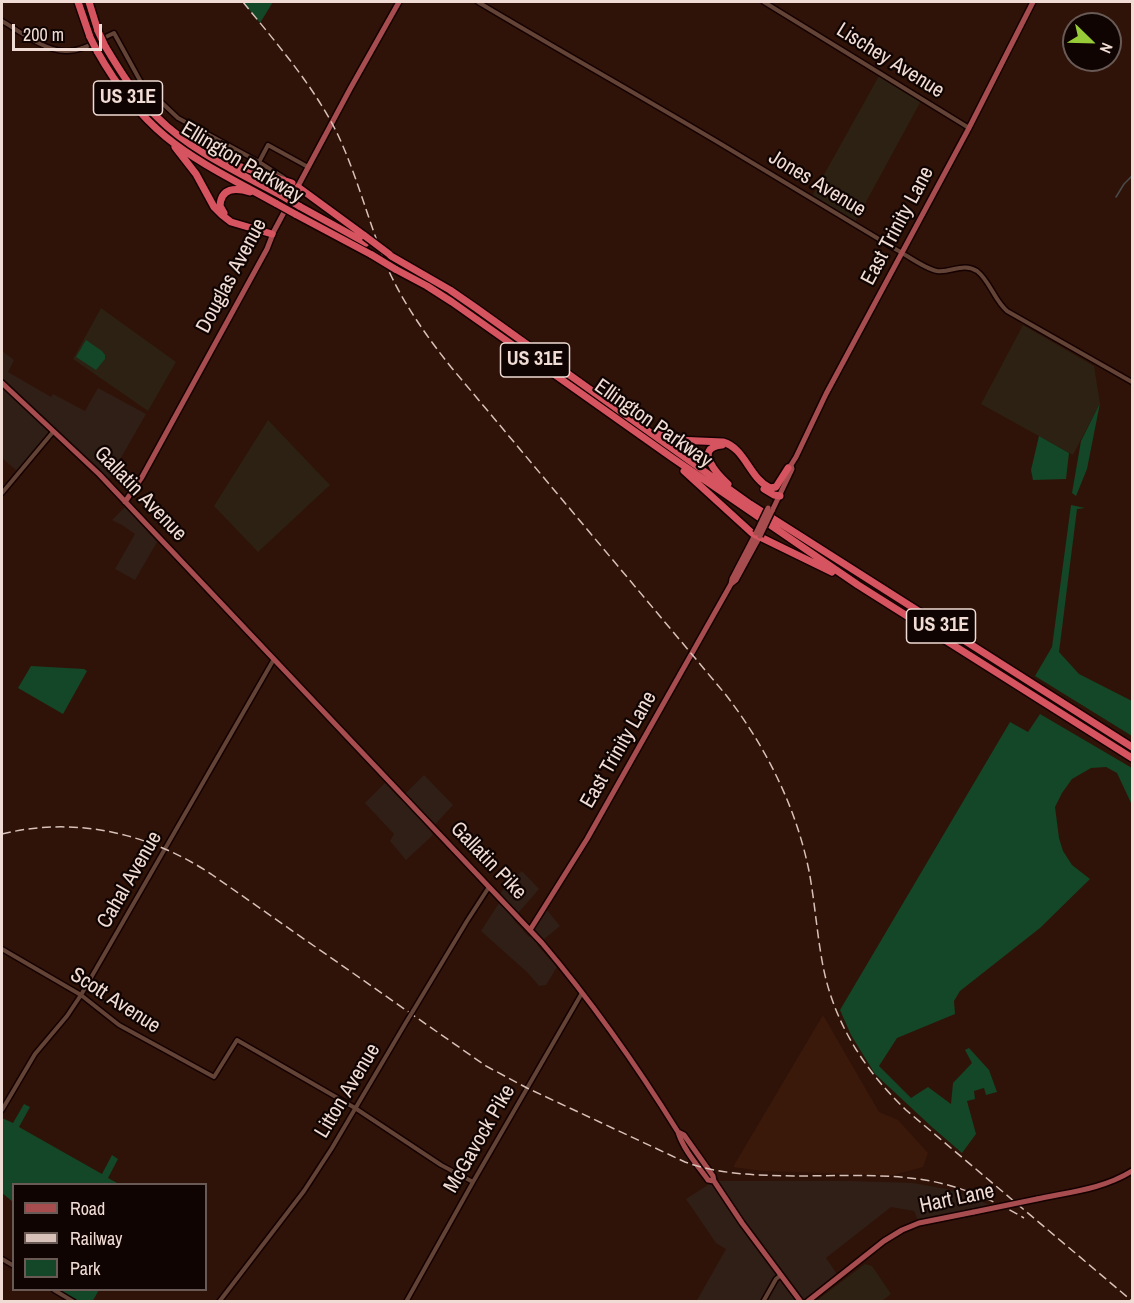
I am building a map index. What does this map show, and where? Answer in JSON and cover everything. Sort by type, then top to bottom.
[{"type":"highway","name":"Ellington Parkway","points":[[78,2],[90,37],[124,94],[141,114],[189,154],[452,302],[671,457],[858,585],[1132,758]]},
{"type":"highway","name":"Ellington Parkway","points":[[89,2],[98,31],[122,74],[145,105],[179,136],[211,157],[366,240],[450,290],[750,504],[1132,747]]},
{"type":"highway","points":[[167,138],[196,174],[214,207],[222,216],[231,222],[273,233]]},
{"type":"highway","points":[[211,157],[295,185],[366,240]]},
{"type":"highway","points":[[269,200],[246,190],[232,190],[221,197],[220,206],[221,210],[231,218],[273,233]]},
{"type":"highway","points":[[645,429],[676,440],[729,444],[762,483],[775,493]]},
{"type":"highway","points":[[750,504],[709,463],[713,447],[722,445],[728,447],[760,486],[775,493]]},
{"type":"highway","points":[[671,457],[758,535],[858,585]]},
{"type":"highway","points":[[775,493],[776,487],[790,466]]},
{"type":"main road","name":"Douglas Avenue","points":[[125,502],[142,477],[267,249],[295,185],[308,167],[399,2]]},
{"type":"main road","name":"East Trinity Lane","points":[[530,930],[587,839],[735,580],[770,510],[775,493],[792,469],[790,466],[826,394],[969,128],[1033,2]]},
{"type":"main road","name":"Gallatin Avenue","points":[[2,383],[97,472],[250,633]]},
{"type":"main road","name":"Gallatin Pike","points":[[250,633],[530,930],[582,992],[678,1131],[684,1135],[742,1223],[801,1302]]},
{"type":"main road","name":"Hart Lane","points":[[807,1302],[884,1241],[919,1223],[1088,1190],[1120,1179],[1132,1171]]},
{"type":"street","name":"Jones Avenue","points":[[478,2],[934,271],[949,271],[966,267],[976,271],[1007,311],[1132,382]]},
{"type":"street","name":"Lischey Avenue","points":[[764,2],[969,128]]},
{"type":"street","points":[[2,21],[49,47],[66,51],[82,48],[114,33],[142,84],[178,118],[259,162],[295,185]]},
{"type":"street","points":[[259,162],[268,145],[308,167]]},
{"type":"street","points":[[2,493],[53,432]]},
{"type":"street","name":"Cahal Avenue","points":[[2,1110],[35,1054],[73,1009],[274,659]]},
{"type":"street","name":"Litton Avenue","points":[[219,1302],[303,1191],[462,928],[485,891],[490,887]]},
{"type":"street","name":"Scott Avenue","points":[[2,949],[81,995],[119,1025],[214,1077],[237,1040],[355,1107]]},
{"type":"street","name":"McGavock Pike","points":[[406,1302],[582,992]]},
{"type":"street","points":[[355,1107],[441,1165],[473,1182]]},
{"type":"street","points":[[763,1302],[781,1274]]},
{"type":"street","points":[[56,1291],[74,1302]]},
{"type":"shaded area","points":[[880,74],[922,99],[854,224],[811,198]]},
{"type":"shaded area","points":[[101,308],[176,362],[148,411],[73,359]]},
{"type":"shaded area","points":[[1023,325],[1094,366],[1100,403],[1073,455],[981,404]]},
{"type":"shaded area","points":[[2,351],[14,360],[8,372],[51,397],[53,394],[85,411],[98,388],[146,414],[107,482],[53,432],[17,471],[2,458]]},
{"type":"shaded area","points":[[268,420],[330,485],[258,552],[214,506]]},
{"type":"shaded area","points":[[124,508],[157,542],[135,580],[115,569],[135,534],[112,520]]},
{"type":"shaded area","points":[[424,775],[453,805],[430,830],[433,835],[406,860],[390,841],[394,834],[365,803],[385,783],[400,799]]},
{"type":"shaded area","points":[[522,871],[539,889],[513,919],[529,937],[547,910],[560,926],[537,945],[557,967],[546,985],[539,986],[528,973],[481,931],[499,903],[501,892]]},
{"type":"shaded area","points":[[823,1015],[879,1112],[898,1120],[928,1153],[923,1167],[893,1175],[763,1171],[733,1167]]},
{"type":"shaded area","points":[[714,1181],[913,1183],[946,1189],[996,1208],[919,1223],[914,1211],[891,1207],[826,1258],[839,1277],[807,1301],[696,1302],[726,1249],[716,1243],[686,1199]]},
{"type":"shaded area","points":[[865,1264],[872,1266],[891,1294],[882,1301],[816,1301]]},
{"type":"green space","points":[[243,2],[273,2],[260,23]]},
{"type":"green space","points":[[86,340],[105,355],[105,359],[96,370],[76,357]]},
{"type":"green space","points":[[1100,403],[1087,469],[1076,496],[1072,493],[1081,441]]},
{"type":"green space","points":[[1039,436],[1069,453],[1066,479],[1033,480],[1031,470]]},
{"type":"green space","points":[[1071,505],[1085,508],[1077,509],[1059,652],[1079,674],[1132,701],[1132,736],[1035,676],[1052,647]]},
{"type":"green space","points":[[31,666],[87,671],[63,714],[18,688]]},
{"type":"green space","points":[[1040,714],[1132,768],[1132,805],[1117,773],[1106,767],[1091,768],[1072,779],[1055,807],[1059,838],[1063,851],[1072,865],[1090,879],[1040,928],[960,991],[954,1001],[955,1014],[897,1038],[879,1066],[911,1098],[928,1087],[951,1104],[953,1083],[972,1063],[965,1050],[969,1048],[989,1070],[997,1092],[986,1095],[984,1088],[974,1091],[975,1099],[967,1101],[976,1134],[962,1153],[875,1074],[851,1035],[840,1010],[1010,722],[1028,732]]},
{"type":"green space","points":[[24,1104],[30,1107],[19,1127],[102,1174],[112,1155],[118,1159],[108,1178],[117,1183],[12,1183],[12,1201],[2,1193],[2,1118],[13,1123]]},
{"type":"green space","points":[[60,1291],[98,1291],[92,1302],[79,1301]]},
{"type":"waterway","points":[[1116,197],[1132,176]]},
{"type":"railway","points":[[243,2],[318,99],[338,135],[387,267],[400,294],[424,332],[726,695],[754,735],[778,778],[796,824],[809,871],[828,987],[853,1045],[877,1079],[906,1110],[1132,1301]]},
{"type":"railway","points":[[2,834],[29,829],[84,828],[137,839],[187,860],[211,874],[486,1066],[527,1088],[685,1162],[712,1170],[753,1175],[914,1178],[956,1187],[1024,1218]]}]
